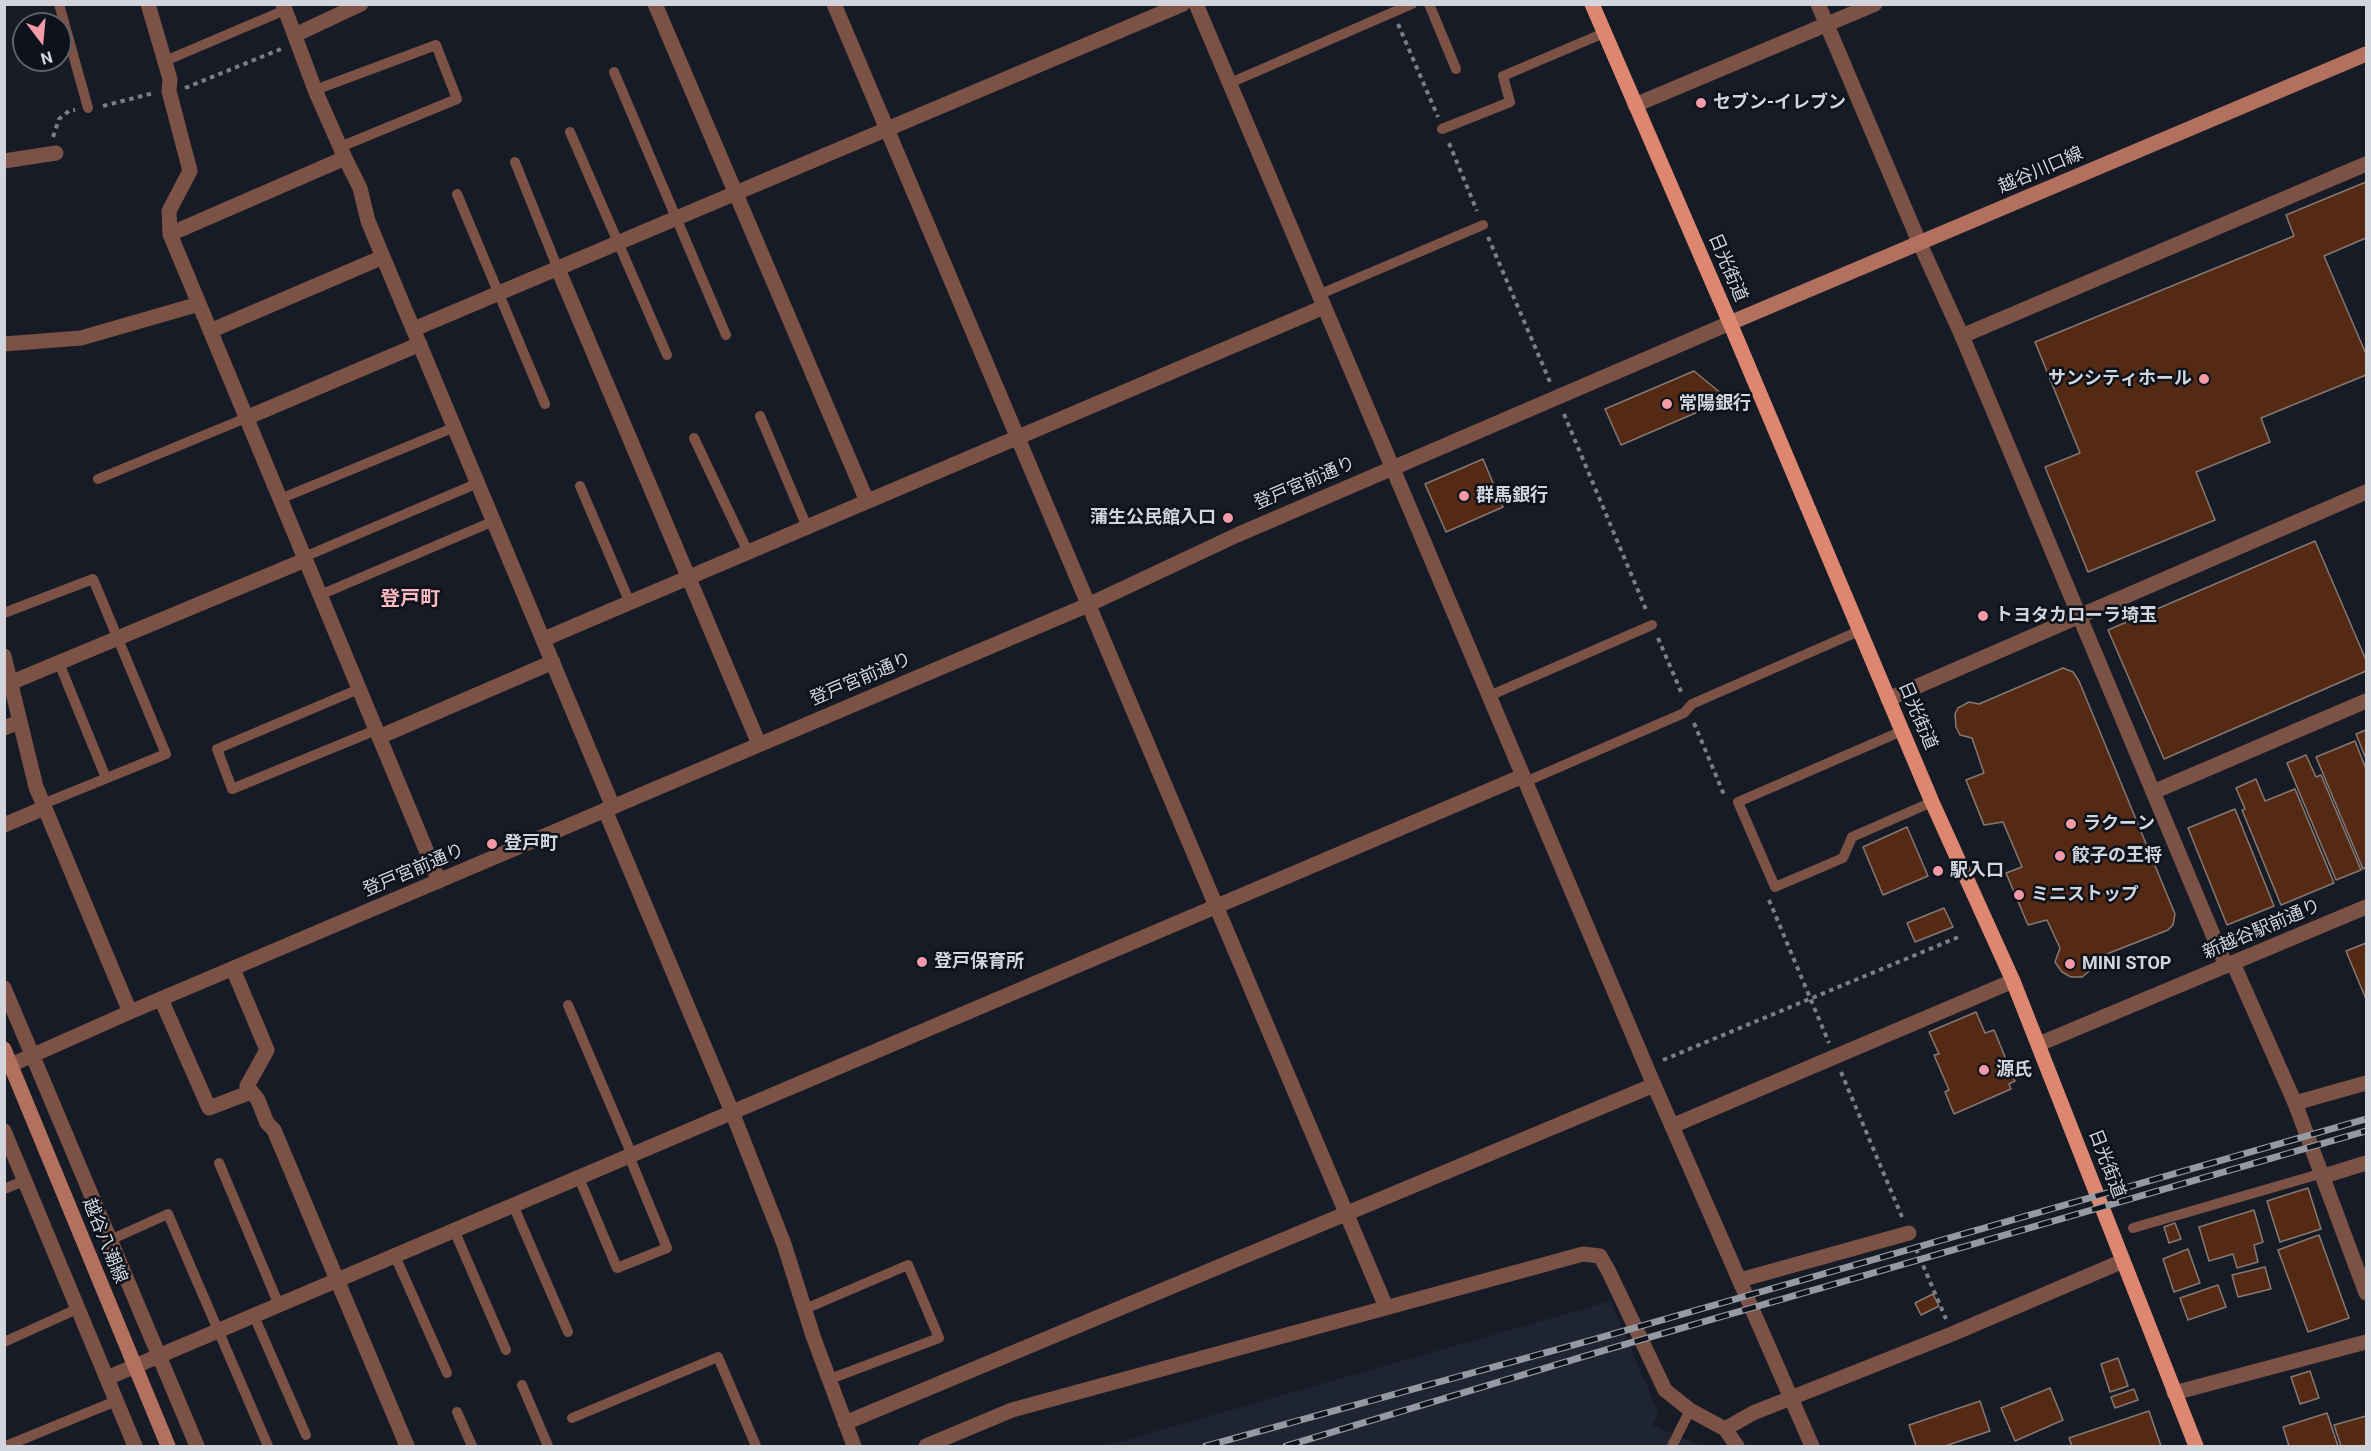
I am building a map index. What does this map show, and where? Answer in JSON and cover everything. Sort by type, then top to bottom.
[{"type":"main road","name":"日光街道","points":[[1592,4],[1730,323],[1932,802],[2013,981],[2196,1446]]},
{"type":"main road","name":"越谷川口線","points":[[1730,323],[2367,54]]},
{"type":"main road","name":"越谷八潮線","points":[[4,1049],[168,1446]]},
{"type":"street","points":[[148,4],[170,79],[170,91],[190,171],[169,211],[170,234],[439,881]]},
{"type":"street","points":[[296,34],[361,4]]},
{"type":"street","points":[[655,4],[867,501]]},
{"type":"street","points":[[834,4],[1386,1307]]},
{"type":"street","points":[[246,418],[417,337],[499,294],[1183,4]]},
{"type":"street","points":[[1196,4],[1654,1085],[1812,1446]]},
{"type":"street","points":[[1818,4],[1920,244],[1962,336],[2152,792],[2295,1103],[2367,1293]]},
{"type":"street","points":[[1635,105],[1875,4]]},
{"type":"street","points":[[284,7],[315,90],[360,188],[368,221],[382,257],[544,639],[609,809],[732,1112],[784,1244],[854,1446]]},
{"type":"street","points":[[4,161],[56,153]]},
{"type":"street","points":[[170,234],[342,153]]},
{"type":"street","points":[[1962,336],[2367,164]]},
{"type":"street","points":[[210,331],[382,257]]},
{"type":"street","points":[[558,269],[759,744]]},
{"type":"street","points":[[544,639],[1017,438],[1321,301]]},
{"type":"street","points":[[4,344],[81,338],[199,304]]},
{"type":"street","name":"登戸宮前通り","points":[[4,1068],[130,1012],[1088,605],[1161,568],[1730,323]]},
{"type":"street","points":[[1888,699],[2367,492]]},
{"type":"street","points":[[10,683],[305,559]]},
{"type":"street","points":[[4,656],[10,683],[12,725],[130,1012]]},
{"type":"street","points":[[377,734],[553,662]]},
{"type":"street","points":[[2152,792],[2367,701]]},
{"type":"street","points":[[107,1378],[1216,906],[1524,779]]},
{"type":"street","points":[[4,825],[44,806]]},
{"type":"street","name":"新越谷駅前通り","points":[[2038,1044],[2367,907]]},
{"type":"street","points":[[233,969],[267,1050],[247,1086],[258,1100],[267,1123],[274,1130],[407,1446]]},
{"type":"street","points":[[1672,1126],[2013,981]]},
{"type":"street","points":[[4,988],[197,1446]]},
{"type":"street","points":[[162,999],[209,1108],[251,1092]]},
{"type":"street","points":[[2295,1103],[2367,1083]]},
{"type":"street","points":[[845,1423],[1654,1085]]},
{"type":"street","points":[[4,1131],[135,1446]]},
{"type":"street","points":[[2323,1175],[2367,1163]]},
{"type":"street","points":[[1740,1280],[1909,1233]]},
{"type":"street","points":[[926,1446],[1012,1410],[1583,1254],[1600,1256],[1665,1390],[1690,1410],[1725,1429],[1737,1446]]},
{"type":"street","points":[[1725,1429],[1753,1413],[2123,1262]]},
{"type":"street","points":[[2174,1393],[2367,1342]]},
{"type":"lane","points":[[58,4],[88,108]]},
{"type":"lane","points":[[1230,83],[1412,4]]},
{"type":"lane","points":[[1429,4],[1456,69]]},
{"type":"lane","points":[[165,61],[284,7]]},
{"type":"lane","points":[[1443,129],[1510,102],[1503,76],[1604,33]]},
{"type":"lane","points":[[315,90],[436,45],[457,99],[342,153]]},
{"type":"lane","points":[[614,72],[726,335]]},
{"type":"lane","points":[[570,132],[667,356]]},
{"type":"lane","points":[[515,162],[558,269]]},
{"type":"lane","points":[[457,194],[545,404]]},
{"type":"lane","points":[[1321,301],[1484,225]]},
{"type":"lane","points":[[760,416],[807,527]]},
{"type":"lane","points":[[98,479],[246,418]]},
{"type":"lane","points":[[280,499],[455,427]]},
{"type":"lane","points":[[694,438],[748,552]]},
{"type":"lane","points":[[305,559],[478,483]]},
{"type":"lane","points":[[580,486],[630,603]]},
{"type":"lane","points":[[320,595],[494,521]]},
{"type":"lane","points":[[4,613],[93,579],[166,753],[44,806]]},
{"type":"lane","points":[[1489,696],[1652,625]]},
{"type":"lane","points":[[1524,779],[1684,713],[1692,704],[1859,631]]},
{"type":"lane","points":[[59,663],[106,778]]},
{"type":"lane","points":[[359,689],[217,749],[231,789],[377,734]]},
{"type":"lane","points":[[1902,731],[1738,802],[1775,887],[1843,858],[1852,837],[1932,802]]},
{"type":"lane","points":[[568,1005],[667,1248],[617,1268],[579,1178]]},
{"type":"lane","points":[[219,1163],[279,1305]]},
{"type":"lane","points":[[2133,1228],[2323,1175]]},
{"type":"lane","points":[[4,1189],[24,1181]]},
{"type":"lane","points":[[513,1205],[568,1332]]},
{"type":"lane","points":[[110,1240],[168,1214],[268,1446]]},
{"type":"lane","points":[[454,1230],[506,1350]]},
{"type":"lane","points":[[395,1256],[447,1373]]},
{"type":"lane","points":[[805,1309],[908,1265],[939,1338],[831,1379]]},
{"type":"lane","points":[[4,1342],[77,1309]]},
{"type":"lane","points":[[254,1316],[306,1435]]},
{"type":"lane","points":[[572,1418],[718,1357],[756,1446]]},
{"type":"lane","points":[[522,1385],[548,1446]]},
{"type":"lane","points":[[6,1446],[116,1401]]},
{"type":"lane","points":[[1672,1446],[1690,1410]]},
{"type":"lane","points":[[457,1412],[472,1446]]},
{"type":"path","points":[[1393,12],[1556,397]]},
{"type":"path","points":[[1656,1063],[1961,936]]},
{"type":"shaded area","points":[[1611,1301],[1658,1412],[1653,1425],[1701,1446],[1105,1446]]},
{"type":"building","name":"サンシティホール","points":[[2366,182],[2366,238],[2324,256],[2366,354],[2366,375],[2261,418],[2270,442],[2196,472],[2215,520],[2088,572],[2045,467],[2080,453],[2035,342],[2294,236],[2286,215]]},
{"type":"building","name":"常陽銀行","points":[[1694,371],[1728,399],[1621,445],[1605,409]]},
{"type":"building","name":"群馬銀行","points":[[1483,459],[1503,507],[1446,532],[1425,484]]},
{"type":"building","points":[[2315,541],[2366,660],[2366,671],[2164,759],[2108,630]]},
{"type":"building","name":"ラクーン","points":[[2063,668],[2073,672],[2079,681],[2175,914],[2173,925],[2168,930],[2094,959],[2092,969],[2082,977],[2071,977],[2062,972],[2055,962],[2060,948],[2047,920],[2028,925],[2006,873],[2022,867],[2003,822],[1984,825],[1966,780],[1984,773],[1972,738],[1960,735],[1956,727],[1955,714],[1958,708],[1969,702],[1979,704]]},
{"type":"building","points":[[2366,730],[2366,759],[2356,734]]},
{"type":"building","points":[[2355,741],[2366,769],[2366,867],[2363,869],[2316,757]]},
{"type":"building","points":[[2306,755],[2316,777],[2321,775],[2361,870],[2336,880],[2287,763]]},
{"type":"building","points":[[2256,779],[2265,801],[2295,789],[2334,883],[2281,905],[2242,810],[2245,809],[2236,788]]},
{"type":"building","points":[[2235,809],[2274,906],[2227,925],[2188,828]]},
{"type":"building","points":[[1907,827],[1928,876],[1883,895],[1863,847]]},
{"type":"building","points":[[1944,908],[1953,927],[1915,942],[1907,923]]},
{"type":"building","points":[[2366,943],[2366,999],[2346,951]]},
{"type":"building","points":[[1976,1012],[1985,1033],[1994,1030],[2015,1081],[2009,1084],[2011,1089],[1954,1114],[1945,1092],[1949,1090],[1934,1055],[1939,1054],[1929,1032]]},
{"type":"building","points":[[2308,1188],[2321,1229],[2280,1242],[2267,1201]]},
{"type":"building","points":[[2254,1210],[2263,1242],[2254,1245],[2258,1262],[2237,1268],[2233,1254],[2209,1261],[2199,1227]]},
{"type":"building","points":[[2175,1223],[2181,1239],[2169,1243],[2164,1227]]},
{"type":"building","points":[[2319,1235],[2349,1318],[2308,1332],[2278,1250]]},
{"type":"building","points":[[2188,1249],[2200,1283],[2174,1292],[2163,1259]]},
{"type":"building","points":[[2265,1267],[2271,1289],[2238,1297],[2232,1275]]},
{"type":"building","points":[[2218,1285],[2226,1307],[2188,1320],[2180,1298]]},
{"type":"building","points":[[1933,1294],[1939,1306],[1921,1315],[1915,1303]]},
{"type":"building","points":[[2118,1358],[2128,1386],[2110,1392],[2101,1364]]},
{"type":"building","points":[[2310,1371],[2319,1398],[2300,1404],[2291,1377]]},
{"type":"building","points":[[2050,1388],[2063,1420],[2015,1441],[2001,1408]]},
{"type":"building","points":[[2134,1389],[2138,1400],[2115,1408],[2111,1397]]},
{"type":"building","points":[[1980,1401],[1990,1431],[1945,1446],[1916,1446],[1909,1425]]},
{"type":"building","points":[[2149,1411],[2161,1446],[2072,1446],[2069,1438]]},
{"type":"building","points":[[2327,1413],[2338,1446],[2289,1446],[2283,1427]]},
{"type":"building","points":[[2366,1416],[2366,1446],[2341,1446],[2334,1425]]},
{"type":"railway","points":[[1206,1446],[1599,1338],[2366,1119]]},
{"type":"railway","points":[[1286,1446],[1602,1351],[2366,1131]]},
{"type":"place","name":"セブン-イレブン","points":[[1701,103]]},
{"type":"place","name":"サンシティホール","points":[[2204,379]]},
{"type":"place","name":"常陽銀行","points":[[1667,404]]},
{"type":"place","name":"群馬銀行","points":[[1464,496]]},
{"type":"place","name":"蒲生公民館入口","points":[[1228,518]]},
{"type":"place","name":"トヨタカローラ埼玉","points":[[1983,616]]},
{"type":"place","name":"ラクーン","points":[[2071,824]]},
{"type":"place","name":"登戸町","points":[[492,844]]},
{"type":"place","name":"餃子の王将","points":[[2060,856]]},
{"type":"place","name":"駅入口","points":[[1938,871]]},
{"type":"place","name":"ミニストップ","points":[[2019,895]]},
{"type":"place","name":"登戸保育所","points":[[922,962]]},
{"type":"place","name":"MINI STOP","points":[[2070,964]]},
{"type":"place","name":"源氏","points":[[1984,1070]]},
{"type":"district","name":"登戸町","points":[[410,600]]}]
